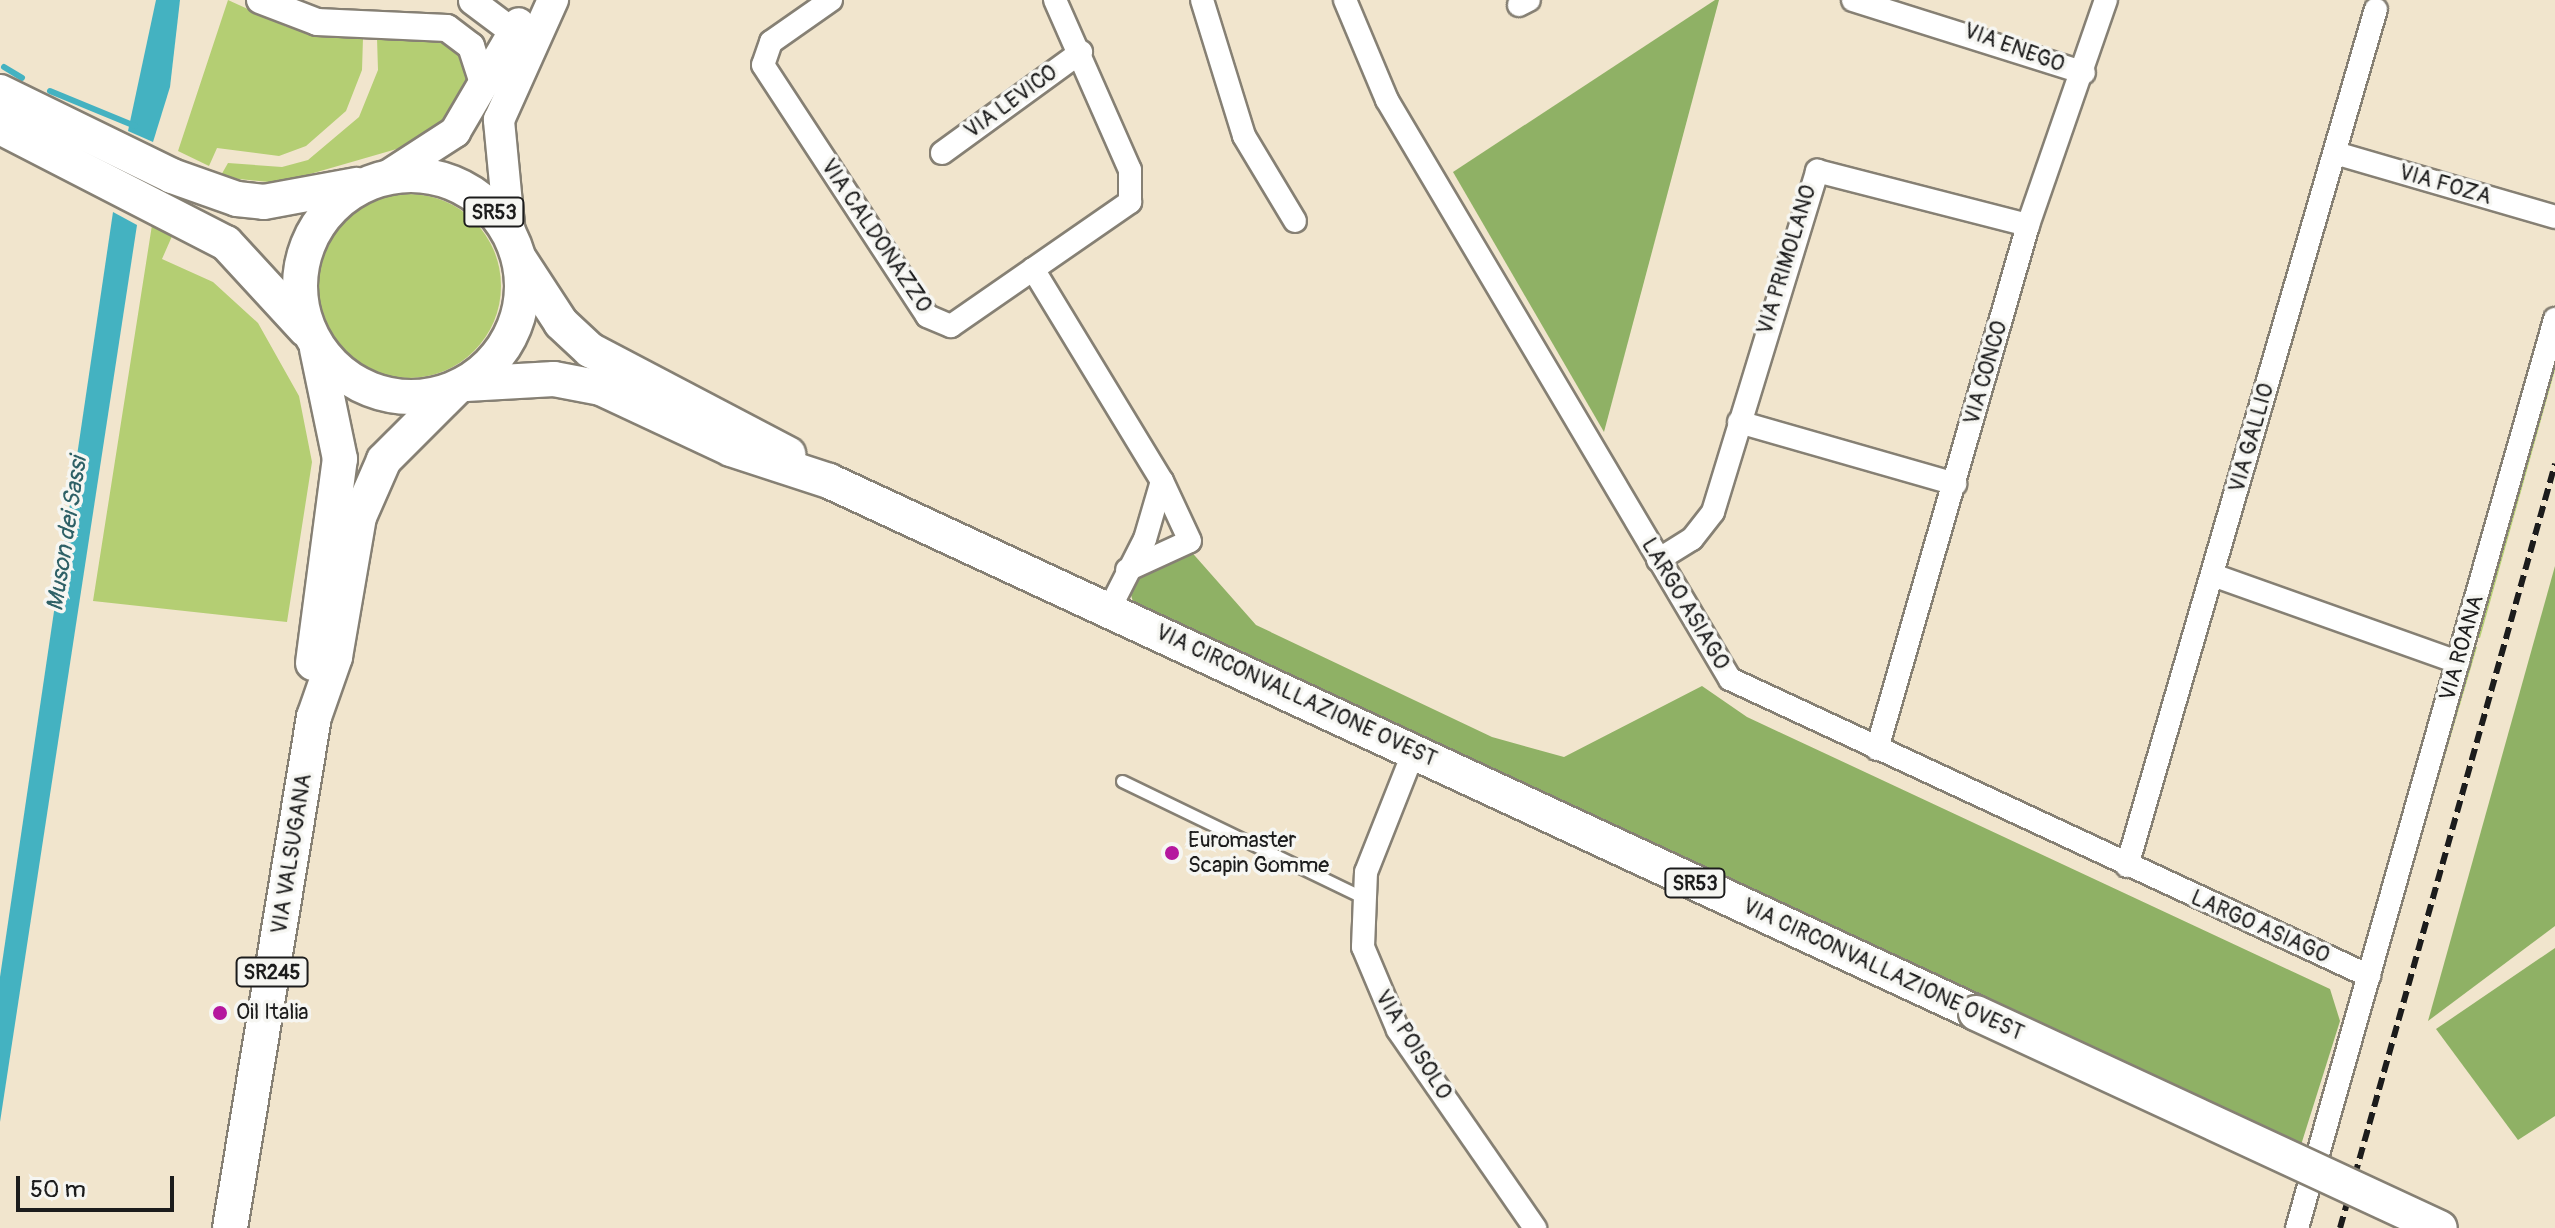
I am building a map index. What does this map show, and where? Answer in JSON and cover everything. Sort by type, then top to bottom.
[{"type":"main road","points":[[378,180],[455,132],[532,0]]},
{"type":"main road","points":[[515,247],[498,127],[510,85],[553,0]]},
{"type":"main road","name":"VIA CIRCONVALLAZIONE OVEST","points":[[0,92],[172,176],[264,202],[378,180],[452,182],[486,203],[561,323],[590,350],[744,427],[829,481]]},
{"type":"main road","name":"VIA CIRCONVALLAZIONE OVEST","points":[[0,127],[104,185],[226,243],[342,374],[377,393],[416,398],[460,387],[554,379],[601,388],[731,449],[829,481],[2440,1228]]},
{"type":"main road","name":"VIA CIRCONVALLAZIONE OVEST","points":[[314,341],[300,291],[307,245],[333,206],[378,180]]},
{"type":"main road","name":"SR53","points":[[460,387],[507,344],[523,288],[515,247]]},
{"type":"main road","name":"VIA VALSUGANA","points":[[314,341],[338,422],[340,459],[313,646],[314,717]]},
{"type":"main road","name":"VIA VALSUGANA","points":[[230,1228],[314,717],[335,657],[355,534],[370,488],[394,447],[460,387]]},
{"type":"street","points":[[260,0],[317,22],[393,25],[457,34],[471,46],[484,86]]},
{"type":"street","points":[[393,25],[473,0],[512,36],[515,51],[496,91],[498,127]]},
{"type":"street","name":"VIA CALDONAZZO","points":[[831,0],[771,42],[763,65],[927,316],[951,326],[1130,202],[1134,187]]},
{"type":"street","name":"VIA LEVICO","points":[[1055,0],[1081,52],[1134,187]]},
{"type":"street","points":[[1202,0],[1244,136],[1295,221]]},
{"type":"street","name":"LARGO ASIAGO","points":[[1345,0],[1387,100],[1730,679],[2369,976]]},
{"type":"street","name":"VIA ENEGO","points":[[1853,0],[1943,23],[2084,73]]},
{"type":"street","name":"VIA ENEGO","points":[[1928,0],[1943,23]]},
{"type":"street","name":"VIA CONCO","points":[[1877,749],[2028,225],[2084,73],[2106,0]]},
{"type":"street","name":"VIA GALLIO","points":[[2127,866],[2376,9]]},
{"type":"street","name":"VIA LEVICO","points":[[942,153],[1081,52]]},
{"type":"street","name":"VIA FOZA","points":[[2335,153],[2555,217]]},
{"type":"street","name":"VIA PRIMOLANO","points":[[1658,560],[1707,523],[1817,171],[2028,225]]},
{"type":"street","points":[[1033,269],[1162,481],[1190,541],[1127,570]]},
{"type":"street","name":"VIA ROANA","points":[[2297,1228],[2555,319]]},
{"type":"street","points":[[1739,422],[1955,484]]},
{"type":"street","points":[[1109,610],[1162,481]]},
{"type":"street","points":[[2213,575],[2458,662]]},
{"type":"street","name":"VIA POISOLO","points":[[1414,751],[1360,896],[1363,947],[1376,989],[1535,1228]]},
{"type":"lane","points":[[1122,781],[1360,896]]},
{"type":"green space","points":[[228,0],[287,27],[363,38],[362,70],[346,111],[306,146],[279,156],[217,148],[209,166],[178,151]]},
{"type":"green space","points":[[1719,0],[1604,432],[1453,172]]},
{"type":"green space","points":[[434,33],[460,48],[472,72],[454,120],[407,146],[279,183],[220,177],[228,163],[282,167],[308,160],[359,117],[378,70],[377,38]]},
{"type":"green space","points":[[409,194],[427,195],[444,201],[474,221],[494,251],[500,268],[500,304],[494,321],[474,351],[444,371],[427,377],[409,378],[391,377],[374,371],[344,351],[324,321],[318,304],[317,286],[318,268],[324,251],[344,221],[374,201],[391,195]]},
{"type":"green space","points":[[152,225],[173,234],[162,259],[213,282],[258,323],[299,396],[312,462],[287,622],[93,601]]},
{"type":"green space","points":[[2555,358],[2555,370],[2480,638],[2476,637]]},
{"type":"green space","points":[[1188,548],[1256,625],[1492,737],[1564,757],[1702,686],[1747,717],[2330,989],[2340,1021],[2301,1145],[1134,605],[1127,582]]},
{"type":"green space","points":[[2555,566],[2555,926],[2428,1021]]},
{"type":"green space","points":[[2474,646],[2477,647],[2370,1012]]},
{"type":"green space","points":[[2555,948],[2555,1116],[2518,1140],[2436,1029]]},
{"type":"water","points":[[156,0],[180,0],[170,87],[153,142],[128,131]]},
{"type":"water","name":"Muson dei Sassi","points":[[113,212],[137,225],[0,1122],[0,977]]},
{"type":"waterway","points":[[4,67],[22,78]]},
{"type":"waterway","points":[[50,91],[135,126]]},
{"type":"railway","points":[[2340,1228],[2555,464]]},
{"type":"place","name":"Euromaster Scapin Gomme","points":[[1172,853]]},
{"type":"place","name":"Oil Italia","points":[[220,1013]]}]
